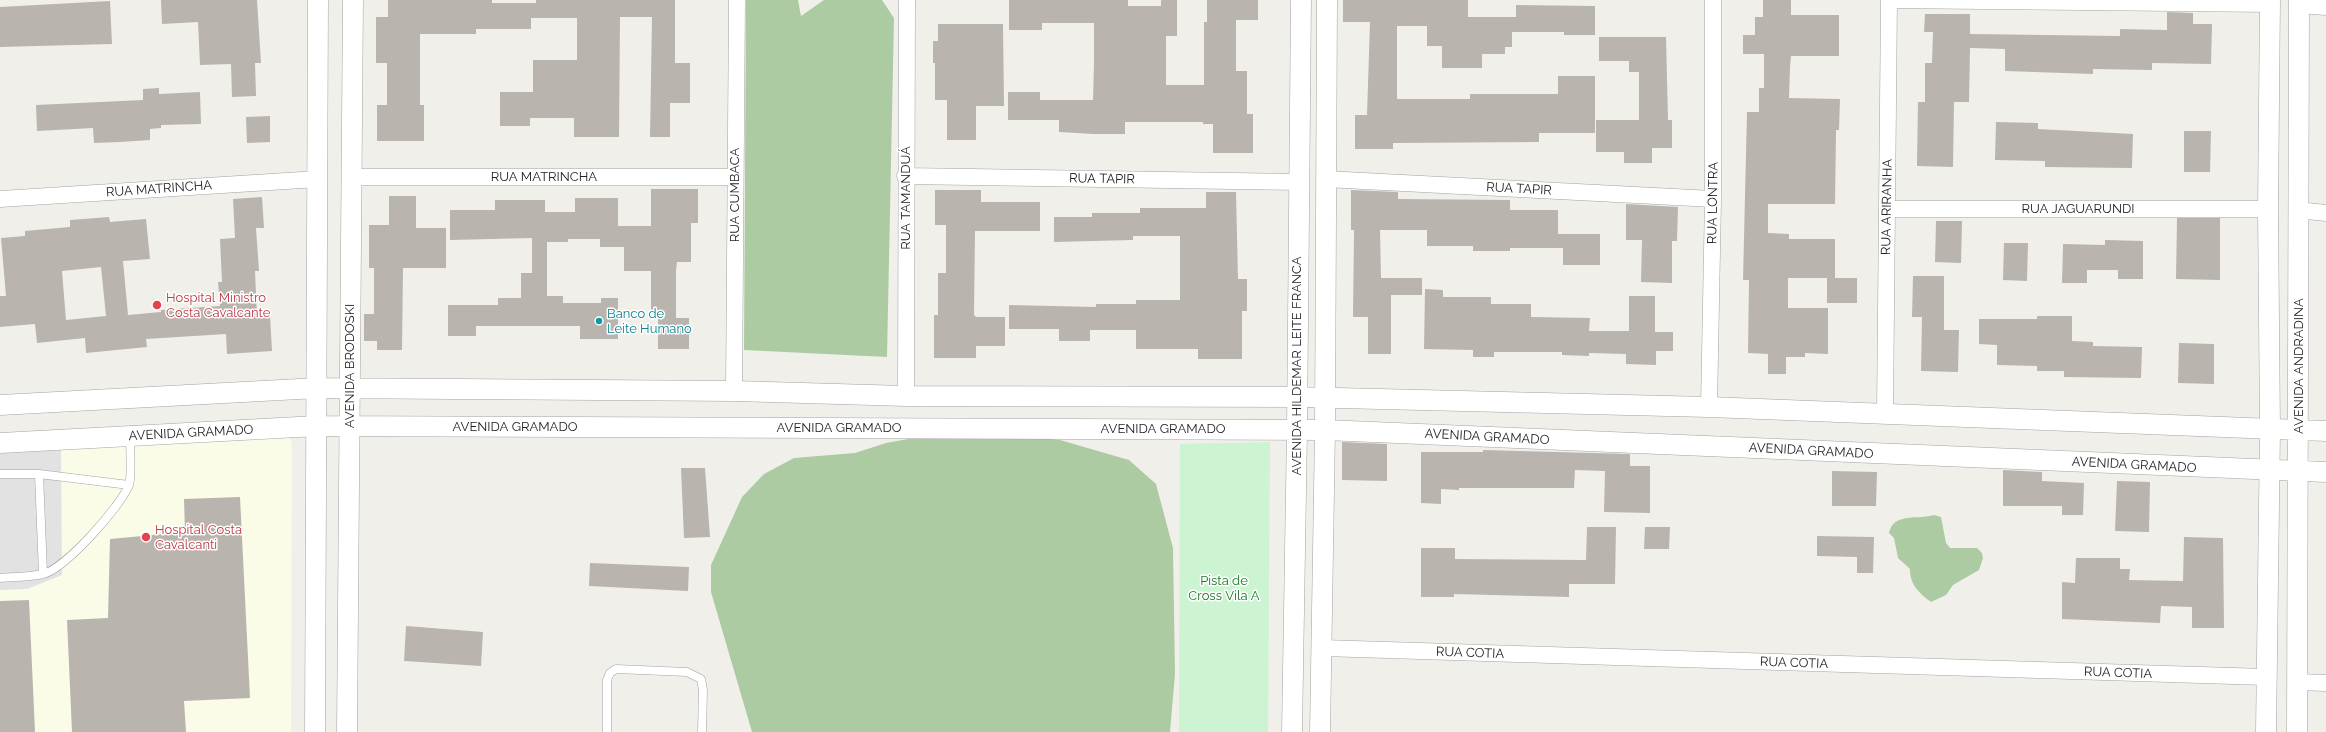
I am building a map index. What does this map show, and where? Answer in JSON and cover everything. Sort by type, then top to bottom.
[{"type":"street","points":[[315,732],[318,388],[318,0]]},
{"type":"street","name":"AVENIDA BRODOSKI","points":[[347,732],[353,0]]},
{"type":"street","name":"RUA CUMBACA","points":[[734,391],[737,0]]},
{"type":"street","name":"RUA TAMANDUÁ","points":[[906,396],[905,176],[907,0]]},
{"type":"street","name":"AVENIDA HILDEMAR LEITE FRANCA","points":[[1292,732],[1298,430],[1300,0]]},
{"type":"street","points":[[1320,732],[1325,430],[1327,0]]},
{"type":"street","name":"RUA LONTRA","points":[[1709,407],[1713,200],[1713,0]]},
{"type":"street","points":[[1889,0],[2270,2],[2268,209],[2270,471],[2266,732]]},
{"type":"street","name":"RUA ARIRANHA","points":[[1885,413],[1889,0]]},
{"type":"street","points":[[2299,3],[2326,7]]},
{"type":"street","name":"AVENIDA ANDRADINA","points":[[2297,732],[2299,3]]},
{"type":"street","name":"RUA TAPIR","points":[[905,176],[1299,182]]},
{"type":"street","name":"RUA MATRINCHA","points":[[352,177],[735,177]]},
{"type":"street","name":"RUA MATRINCHA","points":[[0,199],[318,178]]},
{"type":"street","name":"RUA TAPIR","points":[[1325,178],[1713,200]]},
{"type":"street","name":"RUA JAGUARUNDI","points":[[1887,209],[2268,209]]},
{"type":"street","points":[[2298,210],[2326,212]]},
{"type":"street","points":[[0,405],[318,388],[734,391],[906,396],[1297,397],[1325,399],[1709,407],[2326,431]]},
{"type":"street","name":"AVENIDA GRAMADO","points":[[0,443],[317,426],[1325,430],[2270,471],[2326,472]]},
{"type":"street","name":"RUA COTIA","points":[[1322,648],[2266,677]]},
{"type":"street","points":[[2296,682],[2326,683]]},
{"type":"lane","points":[[0,578],[43,574],[67,560],[115,507],[129,485],[130,436]]},
{"type":"lane","points":[[0,474],[39,474],[129,485]]},
{"type":"lane","points":[[39,474],[43,574]]},
{"type":"lane","points":[[607,732],[607,680],[610,673],[616,669],[687,672],[701,679],[703,690],[702,732]]},
{"type":"shaded area","name":"Hospital Costa Cavalcanti","points":[[287,436],[291,441],[292,450],[291,732],[0,732],[0,448]]},
{"type":"shaded area","points":[[61,445],[62,575],[27,589],[0,590],[0,448]]},
{"type":"green space","points":[[746,0],[798,0],[801,16],[824,0],[882,0],[894,18],[887,357],[744,350]]},
{"type":"green space","points":[[919,437],[1028,437],[1060,440],[1129,460],[1156,484],[1173,548],[1175,674],[1170,732],[752,732],[711,592],[711,565],[742,497],[764,474],[794,458],[855,453],[886,443]]},
{"type":"green space","name":"Pista de Cross Vila A","points":[[1270,442],[1268,732],[1179,732],[1180,444]]},
{"type":"green space","points":[[1934,515],[1941,517],[1946,543],[1950,548],[1977,548],[1982,553],[1983,558],[1979,570],[1953,585],[1946,595],[1931,602],[1919,592],[1913,584],[1910,569],[1898,558],[1894,538],[1889,533],[1891,526],[1901,519]]},
{"type":"building","points":[[161,0],[257,0],[261,63],[255,63],[256,96],[232,97],[231,64],[200,65],[198,22],[162,24]]},
{"type":"building","points":[[388,0],[492,0],[492,3],[536,3],[536,0],[675,0],[675,63],[690,63],[690,103],[670,103],[670,137],[650,137],[652,17],[620,17],[619,137],[574,137],[574,118],[530,118],[530,126],[500,126],[500,92],[533,92],[533,60],[577,60],[577,18],[531,18],[531,29],[476,29],[476,34],[420,34],[420,105],[424,105],[424,141],[377,141],[377,105],[387,105],[387,63],[376,63],[376,17],[388,17]]},
{"type":"building","points":[[1009,0],[1128,0],[1128,6],[1161,6],[1161,0],[1177,0],[1177,36],[1166,36],[1166,85],[1204,85],[1204,22],[1207,22],[1207,0],[1258,0],[1258,20],[1236,20],[1236,71],[1247,71],[1247,114],[1253,114],[1253,153],[1213,153],[1213,124],[1203,124],[1203,122],[1125,122],[1125,134],[1093,134],[1059,132],[1059,120],[1008,120],[1008,92],[1040,92],[1040,100],[1093,100],[1094,63],[1094,23],[1042,23],[1042,30],[1009,30]]},
{"type":"building","points":[[1343,0],[1468,0],[1468,17],[1516,17],[1516,5],[1595,6],[1595,35],[1564,35],[1564,32],[1512,32],[1512,47],[1505,47],[1505,54],[1482,54],[1482,68],[1442,68],[1442,46],[1427,46],[1427,26],[1397,26],[1397,99],[1470,99],[1470,94],[1558,94],[1558,76],[1595,76],[1595,133],[1539,133],[1539,142],[1393,143],[1393,149],[1355,149],[1355,115],[1367,115],[1370,22],[1343,22]]},
{"type":"building","points":[[1763,0],[1791,0],[1791,15],[1839,15],[1839,56],[1791,56],[1789,98],[1840,99],[1839,130],[1836,130],[1835,204],[1768,204],[1768,233],[1789,234],[1789,239],[1835,239],[1835,278],[1857,278],[1857,303],[1827,303],[1827,278],[1788,278],[1788,308],[1828,308],[1828,354],[1805,353],[1805,357],[1786,357],[1786,374],[1768,374],[1768,354],[1748,353],[1749,280],[1743,280],[1747,112],[1759,112],[1759,88],[1764,88],[1764,54],[1743,54],[1743,35],[1755,35],[1755,17],[1763,17]]},
{"type":"building","points":[[110,1],[112,44],[0,47],[0,7]]},
{"type":"building","points":[[2167,12],[2193,13],[2193,24],[2212,24],[2211,64],[2152,63],[2152,70],[2093,69],[2093,74],[2005,71],[2005,49],[1970,48],[1969,102],[1954,102],[1953,167],[1917,166],[1918,102],[1925,102],[1925,63],[1932,63],[1933,32],[1924,32],[1925,14],[1970,14],[1970,34],[2120,36],[2120,29],[2167,30]]},
{"type":"building","points":[[938,24],[1003,24],[1004,106],[976,106],[976,140],[947,140],[947,100],[935,100],[935,63],[933,63],[933,41],[938,41]]},
{"type":"building","points":[[1599,37],[1666,37],[1668,120],[1672,120],[1672,148],[1652,148],[1652,163],[1624,163],[1624,152],[1596,152],[1596,120],[1639,120],[1639,72],[1629,72],[1629,61],[1599,61]]},
{"type":"building","points":[[159,88],[159,94],[200,92],[201,124],[161,125],[161,128],[150,129],[150,140],[120,142],[94,143],[93,128],[37,131],[36,105],[143,100],[143,89]]},
{"type":"building","points":[[270,116],[270,142],[247,143],[246,117]]},
{"type":"building","points":[[1996,122],[2038,123],[2038,129],[2133,134],[2132,168],[2045,167],[2045,161],[1995,160]]},
{"type":"building","points":[[2184,131],[2211,131],[2210,172],[2184,172]]},
{"type":"building","points":[[651,189],[698,189],[698,223],[691,223],[691,262],[677,262],[676,271],[676,318],[689,318],[689,349],[658,349],[658,312],[651,312],[651,271],[624,271],[624,247],[600,247],[600,239],[568,239],[568,242],[547,242],[547,296],[563,296],[563,303],[601,303],[601,298],[618,298],[618,339],[580,339],[580,326],[476,326],[476,336],[448,336],[448,305],[498,305],[498,298],[521,298],[521,273],[532,273],[532,238],[450,240],[450,210],[495,210],[495,200],[545,200],[545,212],[575,212],[575,198],[618,198],[618,226],[651,226]]},
{"type":"building","points":[[935,190],[981,190],[981,202],[1040,202],[1040,231],[975,231],[974,315],[976,317],[1005,317],[1005,346],[976,346],[976,358],[934,358],[934,315],[938,315],[938,273],[946,273],[946,225],[935,225]]},
{"type":"building","points":[[1351,190],[1398,192],[1398,199],[1510,200],[1510,210],[1558,210],[1558,234],[1600,234],[1600,265],[1563,265],[1563,248],[1510,248],[1510,251],[1473,251],[1473,246],[1427,246],[1427,230],[1380,230],[1381,278],[1422,278],[1422,295],[1391,295],[1391,354],[1368,354],[1368,317],[1353,317],[1354,230],[1351,230]]},
{"type":"building","points":[[1206,192],[1236,192],[1238,279],[1247,279],[1247,311],[1242,311],[1242,359],[1198,359],[1198,349],[1136,349],[1136,330],[1090,330],[1090,341],[1059,341],[1059,329],[1009,329],[1009,305],[1096,307],[1096,304],[1136,304],[1136,300],[1180,300],[1180,236],[1133,236],[1133,240],[1054,242],[1054,217],[1092,217],[1092,213],[1140,213],[1140,208],[1206,208]]},
{"type":"building","points":[[389,196],[416,196],[416,228],[446,228],[446,268],[403,268],[402,350],[377,350],[377,341],[364,341],[364,314],[374,314],[374,268],[369,268],[369,225],[389,225]]},
{"type":"building","points":[[262,197],[264,228],[256,228],[259,271],[255,271],[257,317],[270,316],[272,351],[227,354],[226,334],[146,339],[147,347],[86,353],[85,338],[37,343],[35,324],[0,327],[0,296],[6,296],[1,238],[25,236],[25,231],[70,227],[70,220],[109,217],[110,222],[146,219],[150,259],[123,261],[128,315],[161,312],[161,310],[220,306],[218,282],[222,282],[220,239],[235,238],[233,199]],"holes":[[[101,267],[106,316],[66,320],[62,271]]]},
{"type":"building","points":[[1626,204],[1678,207],[1677,241],[1672,241],[1672,283],[1641,282],[1642,240],[1626,240]]},
{"type":"building","points":[[2177,218],[2220,218],[2220,280],[2176,279]]},
{"type":"building","points":[[1936,221],[1962,221],[1961,263],[1935,262]]},
{"type":"building","points":[[2105,240],[2143,241],[2143,279],[2118,279],[2118,270],[2087,270],[2087,283],[2062,283],[2063,244],[2105,245]]},
{"type":"building","points":[[2004,243],[2028,243],[2027,281],[2003,280]]},
{"type":"building","points":[[1913,276],[1944,276],[1944,330],[1959,330],[1958,372],[1921,371],[1922,317],[1912,317]]},
{"type":"building","points":[[1425,289],[1443,290],[1443,297],[1491,297],[1491,304],[1531,304],[1531,317],[1590,318],[1589,331],[1629,331],[1629,296],[1655,296],[1655,332],[1673,332],[1673,351],[1656,351],[1656,365],[1626,364],[1626,354],[1589,353],[1589,356],[1562,355],[1562,352],[1494,352],[1494,357],[1473,357],[1473,350],[1424,349]]},
{"type":"building","points":[[2037,316],[2072,316],[2072,341],[2093,342],[2093,346],[2142,347],[2141,378],[2064,377],[2064,371],[2037,371],[2037,366],[1997,365],[1997,345],[1979,344],[1979,319],[2037,319]]},
{"type":"building","points":[[2179,343],[2214,344],[2214,384],[2178,383]]},
{"type":"building","points":[[1342,442],[1387,444],[1387,481],[1342,480]]},
{"type":"building","points":[[1483,450],[1630,454],[1630,466],[1650,466],[1650,513],[1604,512],[1605,471],[1575,470],[1574,488],[1441,489],[1441,504],[1421,503],[1421,452],[1483,452]]},
{"type":"building","points":[[681,468],[705,468],[710,537],[684,538]]},
{"type":"building","points":[[2003,470],[2042,472],[2042,481],[2084,483],[2083,515],[2062,515],[2062,506],[2003,506]]},
{"type":"building","points":[[1832,471],[1877,472],[1876,506],[1832,506]]},
{"type":"building","points":[[2117,481],[2150,482],[2149,532],[2115,531]]},
{"type":"building","points":[[240,497],[250,698],[184,701],[186,732],[72,732],[67,620],[108,618],[110,539],[185,532],[184,499]]},
{"type":"building","points":[[1587,527],[1616,527],[1615,584],[1569,584],[1569,597],[1454,594],[1454,597],[1421,597],[1421,548],[1455,548],[1455,559],[1586,560]]},
{"type":"building","points":[[1645,527],[1670,527],[1669,549],[1644,549]]},
{"type":"building","points":[[1817,536],[1874,537],[1873,573],[1857,573],[1857,557],[1817,556]]},
{"type":"building","points":[[2184,537],[2223,538],[2224,628],[2192,628],[2192,607],[2161,606],[2160,623],[2062,619],[2062,582],[2075,583],[2076,558],[2120,558],[2120,569],[2130,569],[2129,580],[2183,581]]},
{"type":"building","points":[[590,563],[689,567],[688,591],[589,586]]},
{"type":"building","points":[[29,600],[35,732],[0,732],[0,601]]},
{"type":"building","points":[[406,626],[483,632],[481,666],[404,661]]},
{"type":"place","name":"Hospital Ministro Costa Cavalcante","points":[[157,305]]},
{"type":"place","name":"Banco de Leite Humano","points":[[599,321]]},
{"type":"place","name":"Hospital Costa Cavalcanti","points":[[146,537]]}]
